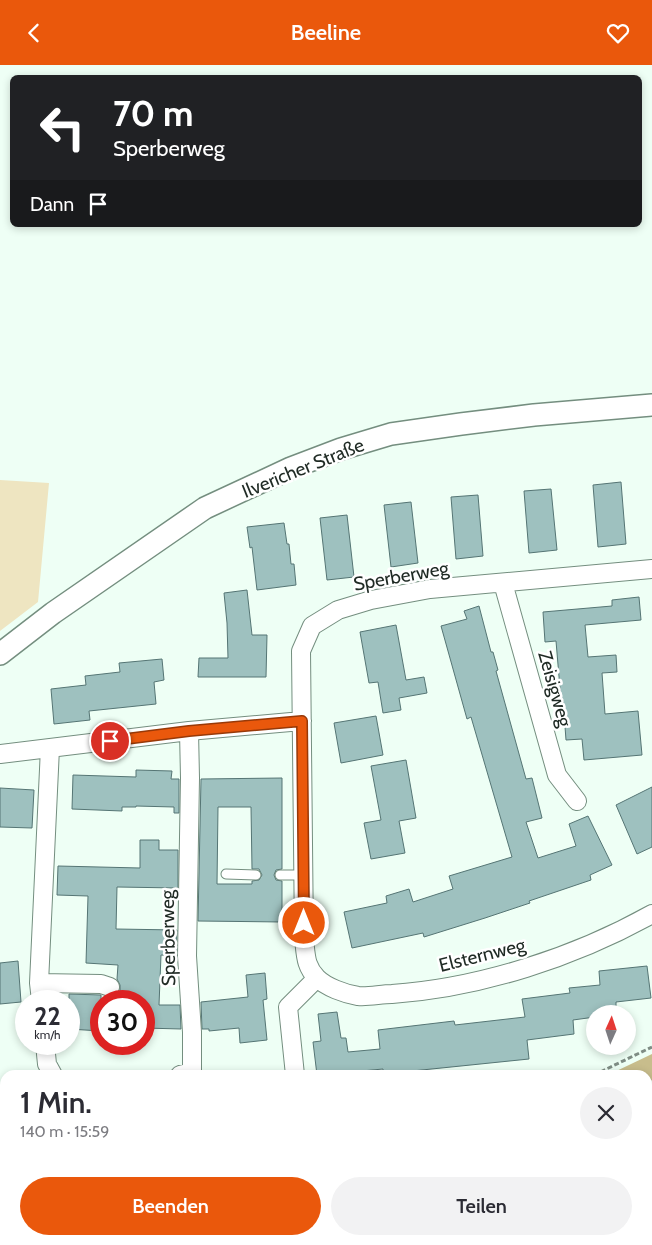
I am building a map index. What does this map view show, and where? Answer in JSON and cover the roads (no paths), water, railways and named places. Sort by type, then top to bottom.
[{"type":"street","name":"Ilvericher Straße","points":[[0,653],[53,613],[205,509],[291,467],[391,434],[534,415],[652,405]]},
{"type":"street","name":"Sperberweg","points":[[302,721],[301,651],[312,626],[338,610],[371,600],[430,589],[652,569]]},
{"type":"street","name":"Zeisigweg","points":[[503,583],[557,775],[577,801]]},
{"type":"street","points":[[0,754],[189,731],[302,721],[304,939],[306,963],[317,978],[288,1007],[294,1070]]},
{"type":"street","name":"Sperberweg","points":[[189,731],[187,956],[192,1032],[192,1070]]},
{"type":"street","points":[[39,990],[50,748]]},
{"type":"street","name":"Elsternweg","points":[[317,978],[334,990],[358,995],[418,992],[472,983],[511,973],[560,956],[602,939],[652,914]]},
{"type":"street","points":[[39,983],[101,984],[110,987]]},
{"type":"street","points":[[46,1055],[47,1065],[50,1070]]},
{"type":"lane","points":[[226,874],[256,875]]},
{"type":"lane","points":[[280,875],[304,875]]}]
